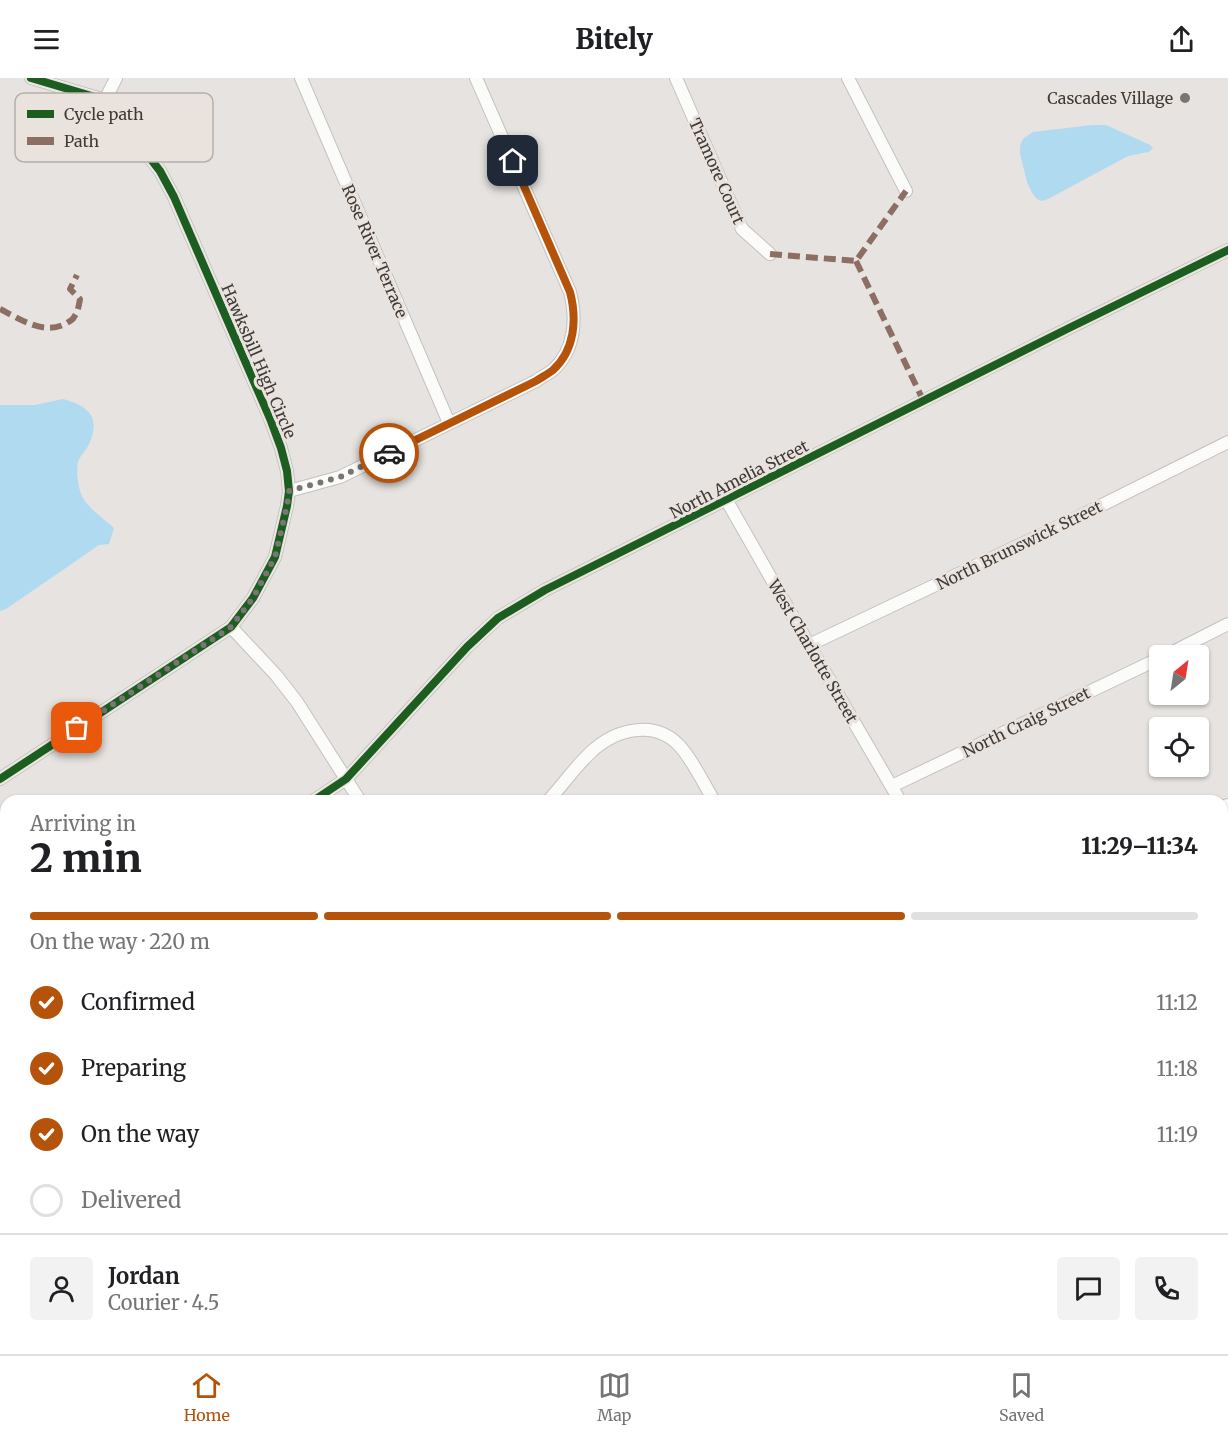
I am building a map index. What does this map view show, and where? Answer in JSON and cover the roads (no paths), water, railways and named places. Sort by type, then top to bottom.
[{"type":"street","points":[[31,78],[81,93]]},
{"type":"street","points":[[108,93],[116,78]]},
{"type":"street","name":"Rose River Terrace","points":[[301,78],[449,423]]},
{"type":"street","points":[[289,491],[340,477],[536,381],[553,369],[563,357],[572,339],[574,307],[570,292],[476,78]]},
{"type":"street","name":"Tramore Court","points":[[676,78],[742,229],[770,254]]},
{"type":"street","points":[[849,78],[906,191]]},
{"type":"street","name":"Hawksbill High Circle","points":[[0,778],[231,627],[253,598],[275,557],[289,491],[281,448],[174,197],[153,162]]},
{"type":"street","name":"North Amelia Street","points":[[322,795],[346,779],[467,647],[498,618],[545,590],[1228,250]]},
{"type":"street","name":"North Brunswick Street","points":[[809,645],[1068,522],[1228,442]]},
{"type":"street","name":"West Charlotte Street","points":[[727,501],[897,795]]},
{"type":"street","points":[[1187,645],[1228,624]]},
{"type":"street","points":[[231,627],[276,675],[297,702],[356,795]]},
{"type":"street","name":"North Craig Street","points":[[892,786],[1149,663]]},
{"type":"street","points":[[553,795],[591,752],[616,735],[635,730],[652,730],[668,736],[682,749],[710,795]]},
{"type":"water","points":[[1106,125],[1153,148],[1149,152],[1128,156],[1048,199],[1042,201],[1037,199],[1027,182],[1020,154],[1023,139],[1033,132]]},
{"type":"water","points":[[63,399],[80,405],[93,421],[92,436],[78,462],[79,486],[86,503],[114,528],[109,544],[99,545],[0,611],[0,405],[35,405]]},
{"type":"place","name":"Cascades Village","points":[[1185,98]]}]
